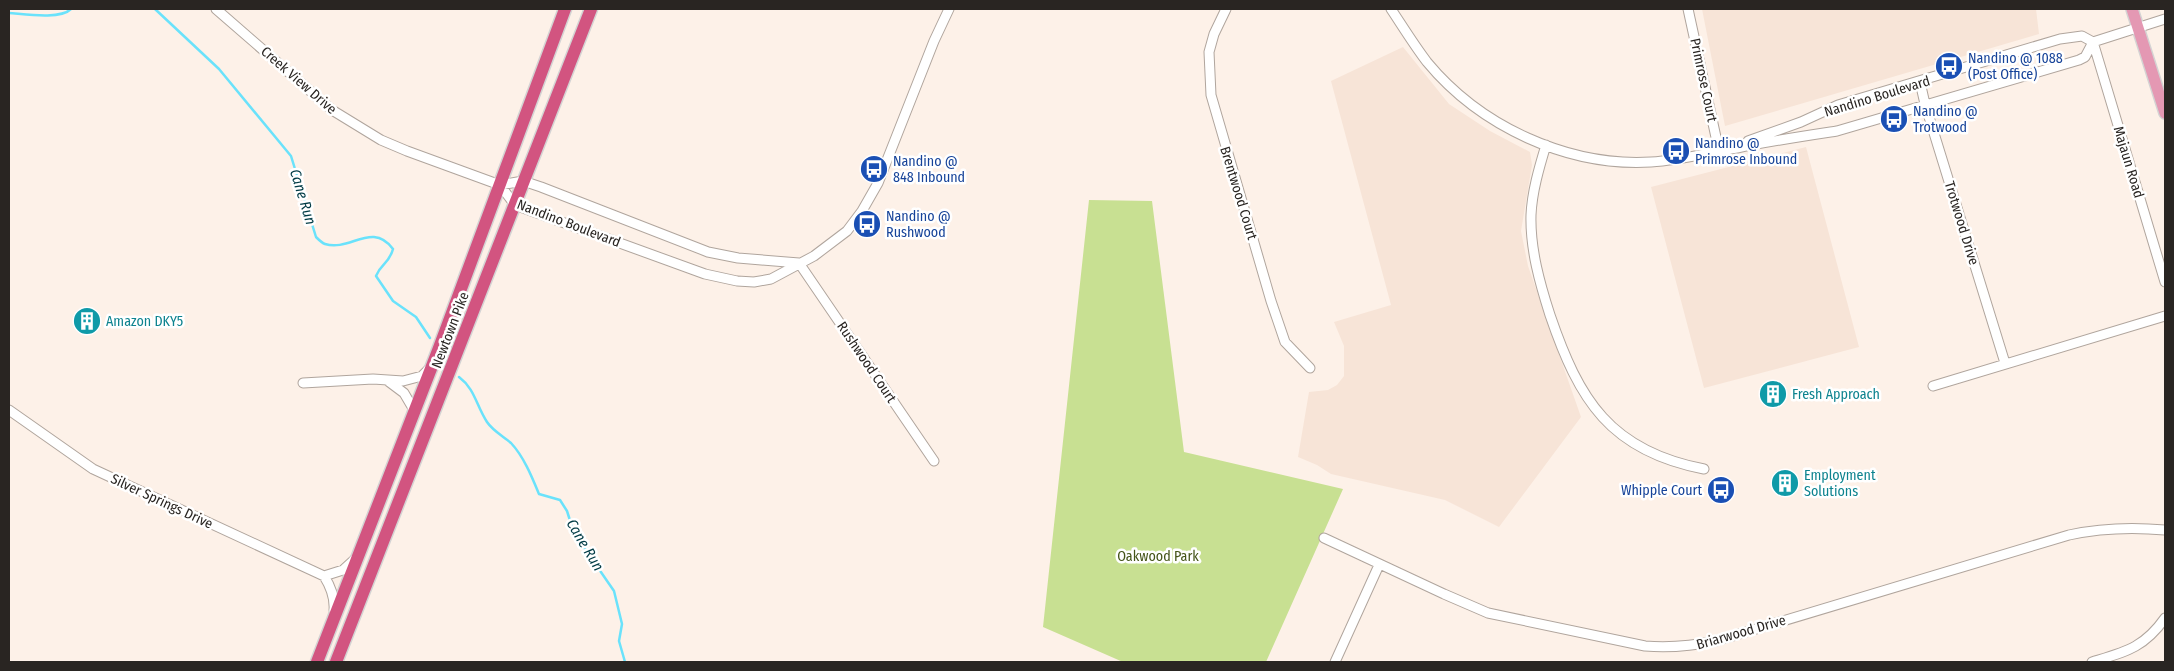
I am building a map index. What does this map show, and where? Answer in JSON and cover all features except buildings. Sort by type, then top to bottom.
[{"type":"highway","name":"Newtown Pike","points":[[317,662],[431,367],[565,9]]},
{"type":"highway","name":"Newtown Pike","points":[[336,662],[591,9]]},
{"type":"highway","points":[[326,662],[332,643],[331,625]]},
{"type":"main road","points":[[2132,9],[2165,113]]},
{"type":"street","name":"Creek View Drive","points":[[216,9],[332,110],[358,127],[407,151],[500,185]]},
{"type":"street","name":"Nandino Boulevard","points":[[799,263],[738,258],[708,252],[523,181],[500,185],[515,205],[684,267],[724,279],[764,281],[788,270],[829,246],[847,231],[862,211],[878,183],[934,41],[949,9]]},
{"type":"street","name":"Brentwood Court","points":[[1226,9],[1214,34],[1209,52],[1210,95],[1285,342],[1310,368]]},
{"type":"street","name":"Nandino Boulevard","points":[[1391,9],[1427,62],[1458,94],[1495,121],[1546,145],[1573,154],[1617,161],[1649,162],[1678,160],[1776,136],[1837,131],[2085,58],[2093,42]]},
{"type":"street","name":"Primrose Court","points":[[1688,9],[1719,151]]},
{"type":"street","name":"Nandino Boulevard","points":[[1776,136],[1838,105],[2066,38],[2082,36],[2093,42],[2165,20]]},
{"type":"street","name":"Majaun Road","points":[[2093,42],[2165,282]]},
{"type":"street","name":"Trotwood Drive","points":[[1920,82],[1925,104],[2005,363]]},
{"type":"street","points":[[1546,145],[1537,175],[1531,214],[1532,242],[1545,301],[1562,350],[1575,378],[1601,416],[1635,444],[1658,457],[1704,468]]},
{"type":"street","name":"Rushwood Court","points":[[799,263],[934,461]]},
{"type":"street","points":[[1933,386],[2165,316]]},
{"type":"street","points":[[303,383],[373,379],[402,381],[422,376],[431,367]]},
{"type":"street","points":[[388,381],[404,393],[414,410]]},
{"type":"street","name":"Silver Springs Drive","points":[[9,410],[93,469],[324,576]]},
{"type":"street","name":"Briarwood Drive","points":[[1324,538],[1488,613],[1645,646],[1671,648],[1716,641],[2069,535],[2092,530],[2123,528],[2165,530]]},
{"type":"street","points":[[331,625],[335,600],[330,585],[324,576],[343,570],[352,563],[359,553]]},
{"type":"street","points":[[1335,662],[1379,564]]},
{"type":"street","points":[[2092,662],[2128,652],[2138,646],[2156,630],[2165,618]]},
{"type":"shaded area","points":[[1702,9],[2036,9],[2039,34],[1725,126]]},
{"type":"shaded area","points":[[1403,47],[1449,104],[1490,131],[1530,152],[1532,165],[1521,231],[1528,266],[1581,417],[1499,527],[1445,500],[1331,474],[1317,465],[1298,457],[1309,392],[1328,390],[1337,385],[1344,376],[1344,346],[1334,322],[1391,305],[1331,81]]},
{"type":"shaded area","points":[[1806,147],[1859,347],[1704,388],[1651,187]]},
{"type":"green space","name":"Oakwood Park","points":[[1089,200],[1152,201],[1184,452],[1343,489],[1266,662],[1123,662],[1043,627]]},
{"type":"waterway","name":"Cane Run","points":[[9,13],[51,15],[71,9]]},
{"type":"waterway","name":"Cane Run","points":[[155,9],[219,69],[291,156],[316,237],[324,243],[334,245],[369,237],[377,238],[385,241],[393,249],[376,276],[393,301],[416,317],[430,338]]},
{"type":"waterway","name":"Cane Run","points":[[459,377],[469,387],[489,425],[511,443],[520,454],[539,494],[560,500],[567,511],[574,533],[614,591],[622,624],[619,641],[625,662]]},
{"type":"place","name":"Nandino @ 1088 (Post Office)","points":[[1949,66]]},
{"type":"place","name":"Nandino @ Trotwood","points":[[1894,119]]},
{"type":"place","name":"Nandino @ Primrose Inbound","points":[[1676,151]]},
{"type":"place","name":"Nandino @ 848 Inbound","points":[[874,169]]},
{"type":"place","name":"Nandino @ Rushwood","points":[[867,224]]},
{"type":"place","name":"Amazon DKY5","points":[[87,321]]},
{"type":"place","name":"Fresh Approach","points":[[1773,394]]},
{"type":"place","name":"Employment Solutions","points":[[1785,483]]},
{"type":"place","name":"Whipple Court","points":[[1721,490]]}]
